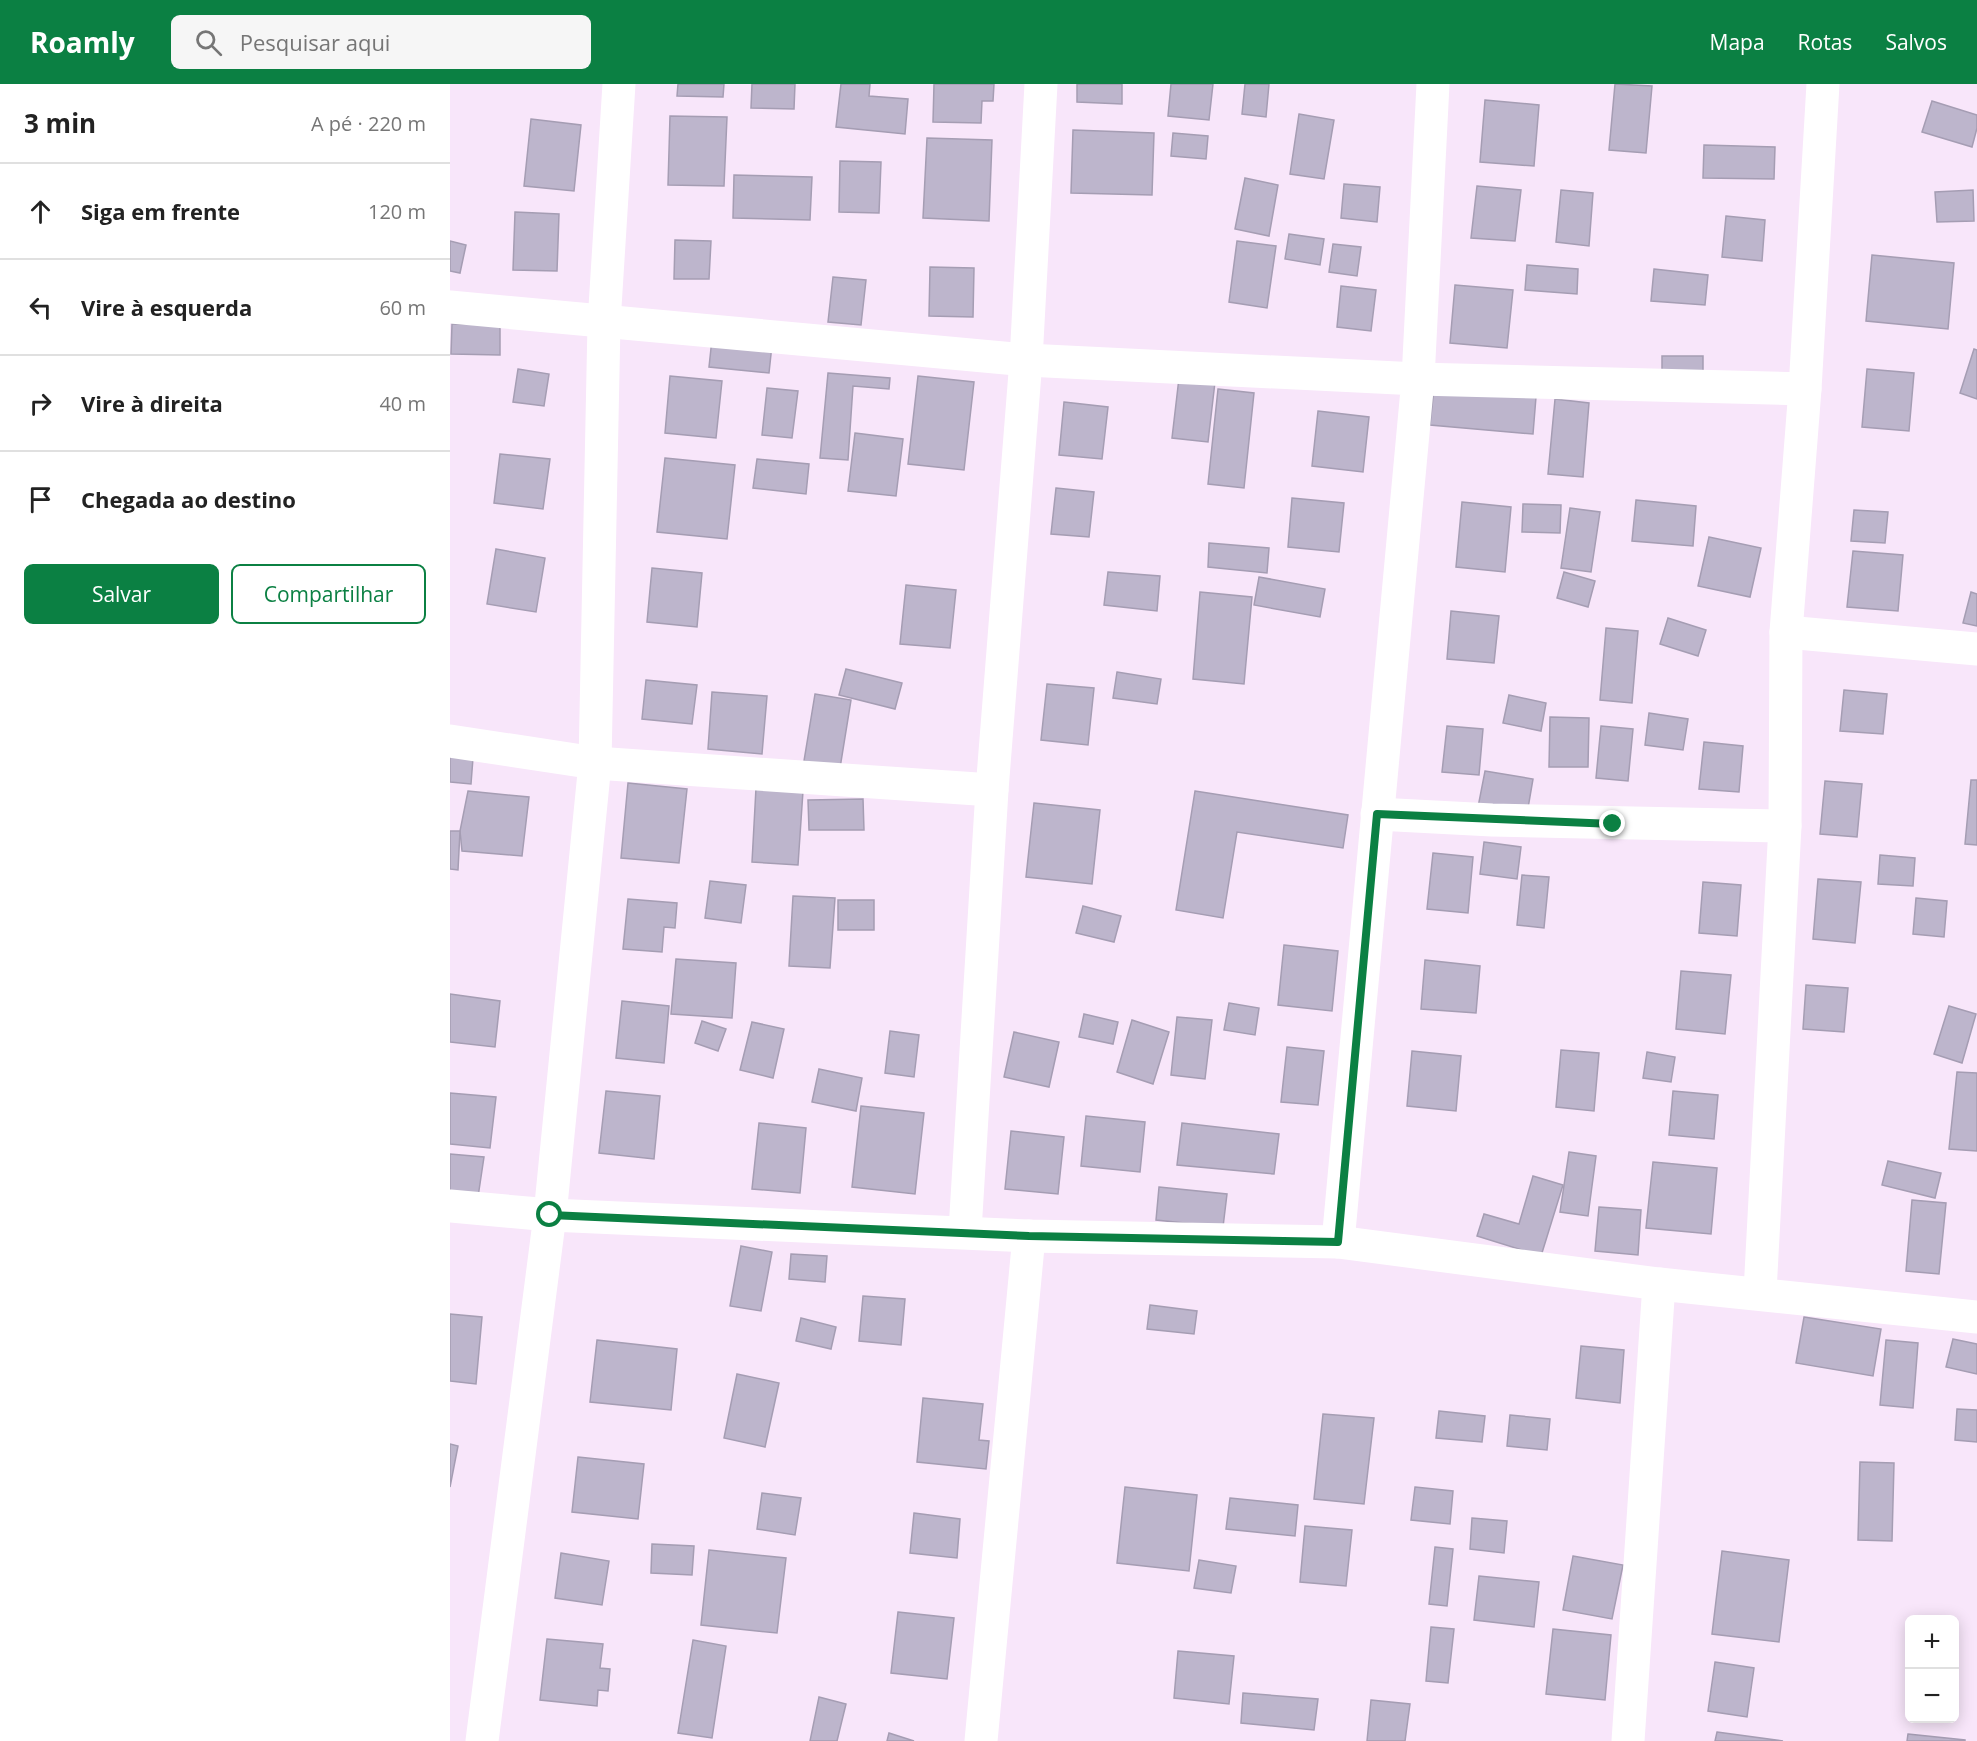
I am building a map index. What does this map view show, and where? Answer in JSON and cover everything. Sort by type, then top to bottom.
[{"type":"street","points":[[482,1741],[550,1215],[595,763],[604,322],[619,84]]},
{"type":"street","points":[[965,1231],[992,790],[1026,360],[1041,84]]},
{"type":"street","points":[[1338,1242],[1418,379],[1433,84]]},
{"type":"street","points":[[1760,1292],[1785,826],[1786,632],[1805,389],[1823,84]]},
{"type":"street","points":[[450,307],[1026,360],[1418,379],[1805,389]]},
{"type":"street","points":[[1786,632],[1977,649]]},
{"type":"street","points":[[450,741],[595,763],[992,790]]},
{"type":"street","points":[[1377,814],[1521,821],[1785,826]]},
{"type":"street","points":[[450,1206],[550,1215],[965,1231],[1029,1236],[1338,1242],[1659,1284],[1760,1292],[1977,1317]]},
{"type":"street","points":[[981,1741],[1029,1236]]},
{"type":"street","points":[[1628,1741],[1659,1284]]},
{"type":"building","points":[[678,84],[724,84],[723,97],[677,96]]},
{"type":"building","points":[[752,84],[795,84],[794,109],[751,108]]},
{"type":"building","points":[[841,84],[870,84],[869,96],[908,99],[905,134],[836,127]]},
{"type":"building","points":[[934,84],[994,84],[993,101],[982,101],[981,123],[933,122]]},
{"type":"building","points":[[1077,84],[1122,84],[1122,104],[1077,102]]},
{"type":"building","points":[[1171,84],[1213,84],[1209,120],[1168,116]]},
{"type":"building","points":[[1245,84],[1269,84],[1266,117],[1242,114]]},
{"type":"building","points":[[1615,84],[1652,86],[1646,153],[1609,150]]},
{"type":"building","points":[[1485,100],[1539,105],[1534,166],[1480,162]]},
{"type":"building","points":[[1932,101],[1977,115],[1977,128],[1972,147],[1922,132]]},
{"type":"building","points":[[1299,114],[1334,120],[1324,179],[1290,174]]},
{"type":"building","points":[[670,116],[727,117],[724,186],[668,185]]},
{"type":"building","points":[[531,119],[581,125],[574,191],[524,186]]},
{"type":"building","points":[[1073,130],[1154,133],[1152,195],[1071,193]]},
{"type":"building","points":[[1173,133],[1208,136],[1206,159],[1171,156]]},
{"type":"building","points":[[927,138],[992,140],[989,221],[923,218]]},
{"type":"building","points":[[1704,145],[1775,147],[1774,179],[1703,178]]},
{"type":"building","points":[[840,161],[881,162],[879,213],[839,212]]},
{"type":"building","points":[[734,175],[812,177],[810,220],[733,218]]},
{"type":"building","points":[[1245,178],[1278,185],[1269,236],[1235,229]]},
{"type":"building","points":[[1344,184],[1380,187],[1377,222],[1341,218]]},
{"type":"building","points":[[1477,186],[1521,190],[1515,241],[1471,238]]},
{"type":"building","points":[[1561,190],[1593,193],[1589,246],[1556,242]]},
{"type":"building","points":[[1973,190],[1974,221],[1937,222],[1935,192]]},
{"type":"building","points":[[515,212],[559,214],[557,271],[513,270]]},
{"type":"building","points":[[1726,216],[1765,220],[1762,261],[1722,257]]},
{"type":"building","points":[[1289,234],[1324,239],[1320,265],[1285,259]]},
{"type":"building","points":[[675,240],[711,241],[709,279],[674,279]]},
{"type":"building","points":[[450,241],[466,245],[460,273],[450,271]]},
{"type":"building","points":[[1237,241],[1276,246],[1267,308],[1229,302]]},
{"type":"building","points":[[1333,244],[1361,247],[1357,276],[1329,272]]},
{"type":"building","points":[[1872,255],[1954,263],[1948,329],[1866,321]]},
{"type":"building","points":[[1527,265],[1578,269],[1577,294],[1525,290]]},
{"type":"building","points":[[930,267],[974,268],[973,317],[929,316]]},
{"type":"building","points":[[1654,269],[1708,275],[1705,305],[1651,301]]},
{"type":"building","points":[[833,277],[866,280],[861,325],[828,322]]},
{"type":"building","points":[[1455,285],[1513,290],[1507,348],[1450,343]]},
{"type":"building","points":[[1341,286],[1376,290],[1371,331],[1337,327]]},
{"type":"building","points":[[452,324],[500,324],[500,355],[451,354]]},
{"type":"building","points":[[712,339],[772,345],[769,373],[709,367]]},
{"type":"building","points":[[1974,349],[1977,350],[1977,399],[1960,393]]},
{"type":"building","points":[[1662,356],[1703,356],[1703,376],[1662,376]]},
{"type":"building","points":[[518,369],[549,374],[544,406],[513,402]]},
{"type":"building","points":[[1867,369],[1914,373],[1909,431],[1862,427]]},
{"type":"building","points":[[828,373],[890,378],[889,389],[853,386],[848,460],[820,458]]},
{"type":"building","points":[[670,376],[722,381],[716,438],[665,433]]},
{"type":"building","points":[[918,376],[974,382],[964,470],[908,464]]},
{"type":"building","points":[[1179,378],[1215,382],[1208,442],[1172,438]]},
{"type":"building","points":[[767,388],[798,391],[792,438],[762,435]]},
{"type":"building","points":[[1434,388],[1536,397],[1533,434],[1430,425]]},
{"type":"building","points":[[1218,389],[1254,393],[1244,488],[1208,484]]},
{"type":"building","points":[[1555,399],[1589,403],[1583,477],[1548,474]]},
{"type":"building","points":[[1064,402],[1108,407],[1102,459],[1059,455]]},
{"type":"building","points":[[1318,411],[1369,417],[1363,472],[1312,466]]},
{"type":"building","points":[[855,433],[903,439],[896,496],[848,491]]},
{"type":"building","points":[[500,454],[550,459],[543,509],[494,503]]},
{"type":"building","points":[[665,458],[735,465],[727,539],[657,532]]},
{"type":"building","points":[[757,459],[809,464],[806,494],[753,488]]},
{"type":"building","points":[[1056,488],[1094,492],[1089,537],[1051,534]]},
{"type":"building","points":[[1292,498],[1344,503],[1339,552],[1288,547]]},
{"type":"building","points":[[1636,500],[1696,506],[1693,546],[1632,541]]},
{"type":"building","points":[[1462,502],[1511,507],[1505,572],[1456,567]]},
{"type":"building","points":[[1523,504],[1561,505],[1560,533],[1522,532]]},
{"type":"building","points":[[1570,508],[1600,512],[1591,572],[1561,568]]},
{"type":"building","points":[[1854,510],[1888,512],[1885,543],[1851,541]]},
{"type":"building","points":[[1709,537],[1761,548],[1750,597],[1698,586]]},
{"type":"building","points":[[1209,543],[1269,548],[1267,573],[1208,567]]},
{"type":"building","points":[[496,549],[545,558],[536,612],[487,604]]},
{"type":"building","points":[[1853,551],[1903,555],[1898,611],[1847,607]]},
{"type":"building","points":[[652,568],[702,573],[697,627],[647,622]]},
{"type":"building","points":[[1108,572],[1160,576],[1157,611],[1104,605]]},
{"type":"building","points":[[1564,572],[1595,581],[1588,607],[1557,598]]},
{"type":"building","points":[[1259,577],[1325,589],[1320,617],[1254,605]]},
{"type":"building","points":[[906,585],[956,590],[950,648],[900,644]]},
{"type":"building","points":[[1200,592],[1252,597],[1244,684],[1193,679]]},
{"type":"building","points":[[1971,592],[1977,594],[1977,626],[1963,623]]},
{"type":"building","points":[[1451,611],[1499,616],[1494,663],[1447,659]]},
{"type":"building","points":[[1668,618],[1706,630],[1698,656],[1660,644]]},
{"type":"building","points":[[1606,628],[1638,631],[1632,703],[1600,700]]},
{"type":"building","points":[[846,669],[902,683],[895,709],[839,695]]},
{"type":"building","points":[[1117,672],[1161,679],[1157,704],[1113,698]]},
{"type":"building","points":[[646,680],[697,685],[692,724],[642,719]]},
{"type":"building","points":[[1047,684],[1094,688],[1088,745],[1041,740]]},
{"type":"building","points":[[1844,690],[1887,694],[1883,734],[1840,731]]},
{"type":"building","points":[[712,692],[767,696],[762,754],[708,749]]},
{"type":"building","points":[[815,694],[851,700],[840,768],[804,761]]},
{"type":"building","points":[[1509,695],[1546,703],[1541,731],[1503,723]]},
{"type":"building","points":[[1649,713],[1688,719],[1683,750],[1645,745]]},
{"type":"building","points":[[1550,717],[1589,718],[1588,767],[1549,767]]},
{"type":"building","points":[[1447,726],[1483,729],[1479,775],[1442,772]]},
{"type":"building","points":[[1601,726],[1633,729],[1628,781],[1596,778]]},
{"type":"building","points":[[1704,742],[1743,746],[1739,792],[1699,789]]},
{"type":"building","points":[[450,756],[473,758],[471,784],[450,782]]},
{"type":"building","points":[[1485,771],[1533,779],[1527,814],[1478,807]]},
{"type":"building","points":[[1971,780],[1977,780],[1977,845],[1965,844]]},
{"type":"building","points":[[1825,781],[1862,784],[1857,837],[1820,834]]},
{"type":"building","points":[[628,783],[687,789],[679,863],[621,858]]},
{"type":"building","points":[[756,788],[803,791],[798,865],[752,862]]},
{"type":"building","points":[[468,791],[529,797],[522,856],[462,851],[460,831]]},
{"type":"building","points":[[1195,791],[1348,815],[1343,848],[1237,832],[1223,918],[1176,910]]},
{"type":"building","points":[[863,799],[864,830],[809,830],[808,800]]},
{"type":"building","points":[[1034,803],[1100,810],[1092,884],[1026,877]]},
{"type":"building","points":[[450,831],[460,831],[458,870],[450,869]]},
{"type":"building","points":[[1484,842],[1521,847],[1517,879],[1480,874]]},
{"type":"building","points":[[1433,853],[1473,857],[1468,913],[1427,909]]},
{"type":"building","points":[[1880,855],[1915,858],[1913,886],[1878,884]]},
{"type":"building","points":[[1522,875],[1549,877],[1544,928],[1517,925]]},
{"type":"building","points":[[1818,879],[1861,882],[1855,943],[1813,939]]},
{"type":"building","points":[[710,881],[746,885],[741,923],[705,918]]},
{"type":"building","points":[[1703,882],[1741,885],[1737,936],[1699,933]]},
{"type":"building","points":[[793,896],[835,898],[830,968],[789,966]]},
{"type":"building","points":[[1916,898],[1947,901],[1944,937],[1913,934]]},
{"type":"building","points":[[628,899],[677,903],[675,928],[664,927],[662,952],[623,949]]},
{"type":"building","points":[[838,900],[874,900],[874,930],[838,930]]},
{"type":"building","points":[[1083,906],[1121,916],[1114,942],[1076,933]]},
{"type":"building","points":[[1284,945],[1338,951],[1332,1011],[1278,1005]]},
{"type":"building","points":[[676,959],[736,963],[732,1018],[671,1014]]},
{"type":"building","points":[[1425,960],[1480,966],[1476,1013],[1421,1009]]},
{"type":"building","points":[[1681,971],[1731,975],[1725,1034],[1676,1029]]},
{"type":"building","points":[[1806,985],[1848,988],[1844,1032],[1803,1029]]},
{"type":"building","points":[[450,994],[500,1001],[495,1047],[450,1042]]},
{"type":"building","points":[[622,1001],[669,1006],[664,1063],[616,1058]]},
{"type":"building","points":[[1229,1003],[1259,1008],[1255,1035],[1224,1030]]},
{"type":"building","points":[[1949,1006],[1976,1014],[1962,1063],[1934,1054]]},
{"type":"building","points":[[1084,1014],[1118,1022],[1113,1044],[1079,1037]]},
{"type":"building","points":[[1177,1017],[1212,1020],[1205,1079],[1171,1075]]},
{"type":"building","points":[[1132,1020],[1169,1032],[1153,1084],[1117,1072]]},
{"type":"building","points":[[702,1021],[726,1029],[718,1051],[695,1043]]},
{"type":"building","points":[[752,1022],[784,1029],[773,1078],[740,1070]]},
{"type":"building","points":[[890,1031],[919,1035],[914,1077],[885,1073]]},
{"type":"building","points":[[1014,1032],[1059,1042],[1049,1087],[1004,1077]]},
{"type":"building","points":[[1287,1047],[1324,1051],[1318,1105],[1281,1102]]},
{"type":"building","points":[[1561,1050],[1599,1053],[1594,1111],[1556,1107]]},
{"type":"building","points":[[1412,1051],[1461,1056],[1456,1111],[1407,1106]]},
{"type":"building","points":[[1647,1052],[1675,1057],[1671,1082],[1643,1078]]},
{"type":"building","points":[[819,1069],[862,1078],[856,1111],[812,1102]]},
{"type":"building","points":[[1957,1072],[1977,1073],[1977,1151],[1949,1149]]},
{"type":"building","points":[[606,1091],[660,1096],[654,1159],[599,1153]]},
{"type":"building","points":[[1673,1091],[1718,1095],[1714,1139],[1669,1135]]},
{"type":"building","points":[[450,1093],[496,1097],[490,1148],[450,1144]]},
{"type":"building","points":[[861,1106],[924,1113],[915,1194],[852,1187]]},
{"type":"building","points":[[1086,1116],[1145,1122],[1140,1172],[1081,1166]]},
{"type":"building","points":[[759,1123],[806,1128],[800,1193],[752,1189]]},
{"type":"building","points":[[1182,1123],[1279,1134],[1274,1174],[1177,1165]]},
{"type":"building","points":[[1011,1131],[1064,1137],[1058,1194],[1005,1189]]},
{"type":"building","points":[[1569,1152],[1596,1156],[1588,1216],[1560,1212]]},
{"type":"building","points":[[450,1154],[484,1157],[478,1197],[450,1192]]},
{"type":"building","points":[[1888,1161],[1941,1173],[1935,1198],[1882,1185]]},
{"type":"building","points":[[1653,1162],[1717,1168],[1711,1234],[1646,1228]]},
{"type":"building","points":[[1533,1176],[1563,1185],[1541,1256],[1477,1236],[1484,1214],[1519,1224]]},
{"type":"building","points":[[1159,1187],[1227,1194],[1223,1227],[1156,1220]]},
{"type":"building","points":[[1912,1200],[1946,1203],[1939,1274],[1906,1271]]},
{"type":"building","points":[[1599,1207],[1641,1210],[1638,1255],[1595,1251]]},
{"type":"building","points":[[741,1246],[772,1252],[761,1311],[730,1306]]},
{"type":"building","points":[[791,1254],[827,1256],[825,1282],[789,1279]]},
{"type":"building","points":[[863,1296],[905,1299],[901,1345],[859,1341]]},
{"type":"building","points":[[1150,1305],[1197,1311],[1194,1334],[1147,1329]]},
{"type":"building","points":[[450,1314],[482,1317],[476,1384],[450,1381]]},
{"type":"building","points":[[1804,1317],[1881,1329],[1873,1376],[1796,1363]]},
{"type":"building","points":[[801,1318],[836,1327],[831,1349],[796,1341]]},
{"type":"building","points":[[1953,1339],[1977,1344],[1977,1374],[1946,1367]]},
{"type":"building","points":[[597,1340],[677,1349],[671,1410],[590,1402]]},
{"type":"building","points":[[1886,1340],[1918,1343],[1913,1408],[1880,1405]]},
{"type":"building","points":[[1581,1346],[1624,1350],[1620,1403],[1576,1398]]},
{"type":"building","points":[[737,1374],[779,1383],[765,1447],[724,1438]]},
{"type":"building","points":[[923,1398],[983,1404],[979,1440],[989,1441],[986,1469],[917,1462]]},
{"type":"building","points":[[1957,1409],[1977,1410],[1977,1442],[1955,1440]]},
{"type":"building","points":[[1439,1411],[1485,1416],[1482,1442],[1436,1438]]},
{"type":"building","points":[[1323,1414],[1374,1418],[1364,1504],[1314,1499]]},
{"type":"building","points":[[1510,1415],[1550,1419],[1547,1450],[1507,1446]]},
{"type":"building","points":[[450,1444],[458,1446],[450,1487]]},
{"type":"building","points":[[578,1457],[644,1464],[638,1519],[572,1512]]},
{"type":"building","points":[[1860,1462],[1894,1463],[1892,1541],[1858,1540]]},
{"type":"building","points":[[1125,1487],[1197,1495],[1189,1571],[1117,1563]]},
{"type":"building","points":[[1415,1487],[1453,1491],[1450,1524],[1411,1520]]},
{"type":"building","points":[[762,1493],[801,1498],[795,1535],[757,1529]]},
{"type":"building","points":[[1230,1498],[1298,1505],[1295,1536],[1226,1529]]},
{"type":"building","points":[[914,1513],[960,1519],[957,1558],[910,1553]]},
{"type":"building","points":[[1472,1518],[1507,1521],[1504,1553],[1470,1549]]},
{"type":"building","points":[[1305,1526],[1352,1530],[1346,1586],[1300,1582]]},
{"type":"building","points":[[652,1544],[694,1546],[692,1575],[651,1573]]},
{"type":"building","points":[[1435,1547],[1453,1549],[1447,1606],[1429,1604]]},
{"type":"building","points":[[709,1550],[786,1558],[777,1633],[701,1625]]},
{"type":"building","points":[[1722,1551],[1789,1560],[1779,1642],[1712,1634]]},
{"type":"building","points":[[561,1553],[609,1561],[602,1605],[555,1598]]},
{"type":"building","points":[[1573,1556],[1623,1565],[1612,1619],[1563,1610]]},
{"type":"building","points":[[1199,1560],[1236,1566],[1231,1593],[1194,1588]]},
{"type":"building","points":[[1479,1576],[1539,1582],[1534,1627],[1474,1620]]},
{"type":"building","points":[[898,1612],[954,1618],[947,1679],[891,1673]]},
{"type":"building","points":[[1431,1627],[1454,1629],[1448,1683],[1426,1681]]},
{"type":"building","points":[[1553,1629],[1611,1635],[1605,1700],[1546,1694]]},
{"type":"building","points":[[547,1639],[603,1644],[600,1668],[610,1669],[608,1691],[598,1690],[597,1706],[540,1700]]},
{"type":"building","points":[[693,1640],[726,1646],[712,1738],[678,1733]]},
{"type":"building","points":[[1178,1651],[1234,1656],[1229,1704],[1174,1698]]},
{"type":"building","points":[[1715,1662],[1754,1668],[1747,1717],[1708,1711]]},
{"type":"building","points":[[1243,1693],[1318,1699],[1314,1730],[1241,1723]]},
{"type":"building","points":[[819,1697],[846,1704],[837,1741],[810,1741]]},
{"type":"building","points":[[1371,1700],[1410,1704],[1405,1741],[1367,1741]]},
{"type":"building","points":[[1717,1732],[1783,1741],[1715,1741]]},
{"type":"building","points":[[889,1733],[914,1741],[887,1741]]},
{"type":"building","points":[[1908,1734],[1965,1740],[1965,1741],[1907,1741]]},
{"type":"route","points":[[550,1215],[965,1231],[1029,1236],[1338,1242],[1377,814],[1613,824]]}]
